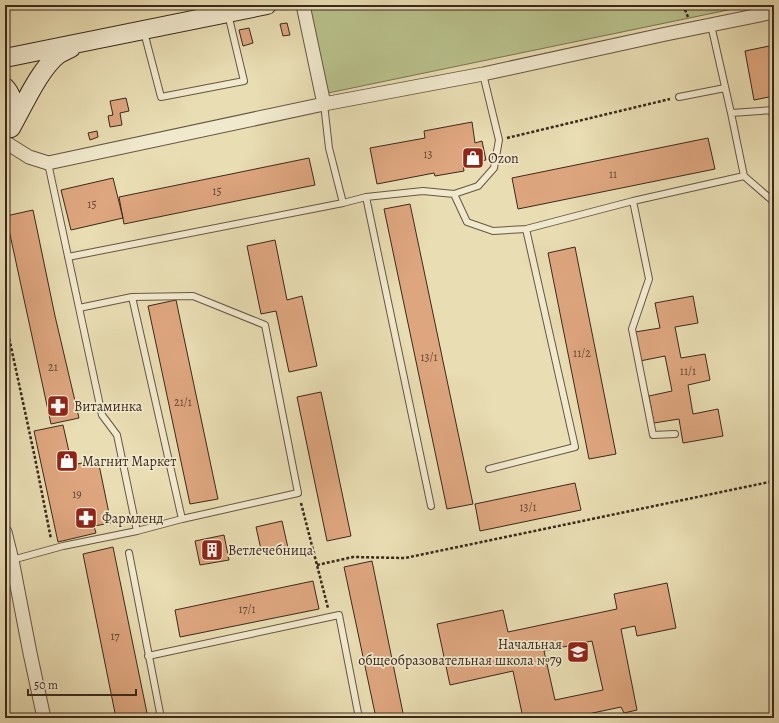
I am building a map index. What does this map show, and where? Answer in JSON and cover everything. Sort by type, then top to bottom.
[{"type":"street","points":[[5,58],[78,44],[238,9],[267,5]]},
{"type":"street","points":[[303,5],[324,104]]},
{"type":"street","points":[[7,136],[29,157],[48,163],[324,104],[483,74],[774,12]]},
{"type":"street","points":[[7,136],[38,80],[49,64],[60,54],[78,44]]},
{"type":"street","points":[[5,87],[14,103],[15,115],[7,136]]},
{"type":"street","points":[[5,532],[44,718]]},
{"type":"lane","points":[[144,30],[161,97],[244,81],[238,9]]},
{"type":"lane","points":[[711,25],[726,88],[744,176],[774,202]]},
{"type":"lane","points":[[68,257],[343,203],[366,197],[423,191],[454,194],[478,186],[494,168],[499,140],[483,74]]},
{"type":"lane","points":[[679,97],[726,88]]},
{"type":"lane","points":[[324,104],[330,148],[343,203]]},
{"type":"lane","points":[[731,113],[773,110],[774,123]]},
{"type":"lane","points":[[48,163],[102,415],[117,435],[137,531]]},
{"type":"lane","points":[[454,194],[467,222],[493,231],[526,229],[633,201],[744,176]]},
{"type":"lane","points":[[366,197],[431,506]]},
{"type":"lane","points":[[633,201],[649,279],[632,329],[653,435],[675,434]]},
{"type":"lane","points":[[489,469],[575,447],[526,229]]},
{"type":"lane","points":[[12,560],[53,549],[298,493],[265,325],[193,296],[132,297],[79,308]]},
{"type":"lane","points":[[132,297],[182,519]]},
{"type":"lane","points":[[129,553],[161,718]]},
{"type":"lane","points":[[148,656],[339,615],[359,718]]},
{"type":"path","points":[[499,140],[679,97]]},
{"type":"path","points":[[5,319],[53,549]]},
{"type":"path","points":[[317,566],[353,557],[405,558],[774,481]]},
{"type":"path","points":[[298,493],[330,616]]},
{"type":"green space","points":[[325,5],[752,5],[328,93],[309,9]]},
{"type":"building","points":[[287,23],[290,35],[283,36],[280,24]]},
{"type":"building","points":[[249,28],[253,43],[243,46],[239,30]]},
{"type":"building","points":[[774,45],[774,96],[754,100],[745,51]]},
{"type":"building","points":[[126,98],[129,111],[120,113],[122,125],[110,127],[108,116],[113,115],[110,101]]},
{"type":"building","points":[[472,122],[475,143],[482,141],[486,160],[463,164],[464,171],[435,176],[434,173],[377,184],[370,148],[425,138],[424,131]]},
{"type":"building","points":[[97,131],[98,137],[90,140],[88,133]]},
{"type":"building","points":[[708,138],[715,169],[518,209],[512,178]]},
{"type":"building","points":[[309,158],[315,185],[124,224],[119,197]]},
{"type":"building","points":[[113,178],[123,218],[71,230],[61,190]]},
{"type":"building","points":[[410,204],[473,504],[447,509],[384,209]]},
{"type":"building","points":[[33,210],[55,316],[79,418],[51,424],[6,216]]},
{"type":"building","points":[[275,240],[287,300],[302,296],[317,366],[289,372],[276,311],[261,314],[247,246]]},
{"type":"building","points":[[575,247],[616,454],[589,459],[548,253]]},
{"type":"building","points":[[693,296],[698,323],[675,327],[681,358],[705,354],[710,380],[688,385],[693,414],[718,409],[723,436],[683,443],[679,419],[654,423],[649,396],[672,391],[665,356],[640,361],[635,332],[660,328],[655,303]]},
{"type":"building","points":[[176,300],[218,499],[190,504],[148,306]]},
{"type":"building","points":[[321,392],[351,536],[327,541],[297,397]]},
{"type":"building","points":[[63,425],[72,465],[98,460],[111,523],[94,526],[96,533],[58,542],[34,431]]},
{"type":"building","points":[[575,483],[581,510],[480,531],[475,504]]},
{"type":"building","points":[[282,521],[288,548],[262,554],[256,527]]},
{"type":"building","name":"Ветлечебница","points":[[224,535],[229,560],[200,565],[195,541]]},
{"type":"building","points":[[113,547],[148,718],[116,718],[83,554]]},
{"type":"building","points":[[372,561],[404,718],[376,718],[344,567]]},
{"type":"building","points":[[313,581],[319,609],[180,637],[175,610]]},
{"type":"building","points":[[667,583],[676,628],[637,636],[635,626],[621,629],[637,710],[624,713],[621,707],[569,718],[523,718],[513,671],[450,685],[437,624],[503,610],[508,632],[617,609],[614,594]],"holes":[[[592,641],[603,690],[555,700],[544,651]]]},
{"type":"place","name":"Ozon","points":[[473,158]]},
{"type":"place","name":"Витаминка","points":[[58,406]]},
{"type":"place","name":"Магнит Маркет","points":[[67,461]]},
{"type":"place","name":"Фармленд","points":[[86,518]]},
{"type":"place","name":"Ветлечебница","points":[[212,550]]},
{"type":"place","name":"Начальная общеобразовательная школа №79","points":[[578,652]]}]
